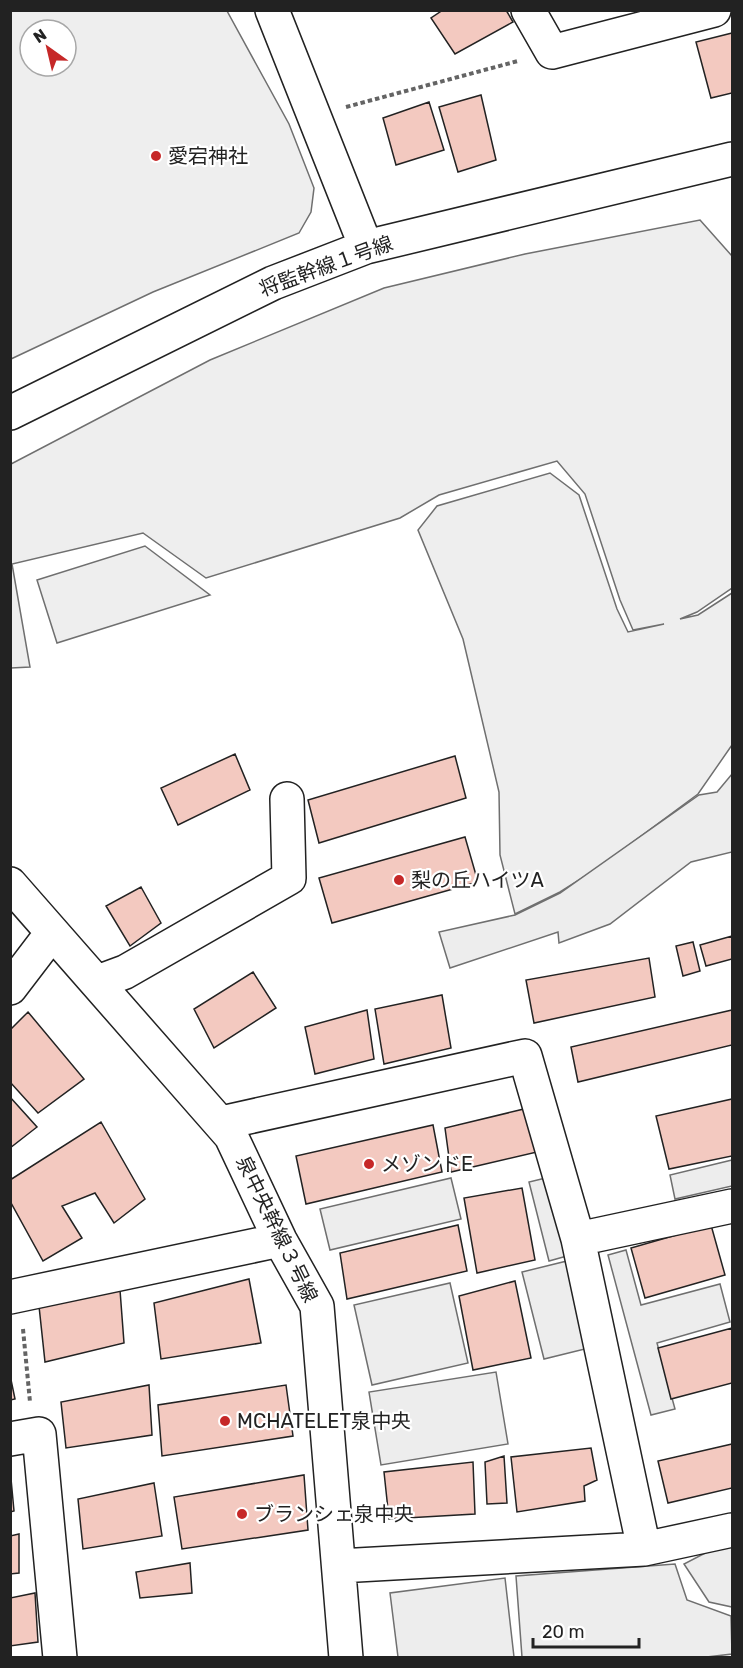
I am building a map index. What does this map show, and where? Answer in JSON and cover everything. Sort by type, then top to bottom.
[{"type":"street","points":[[272,10],[366,248]]},
{"type":"street","points":[[528,10],[552,52],[714,10]]},
{"type":"street","name":"将監幹線１号線","points":[[10,413],[273,283],[366,248],[732,159]]},
{"type":"street","points":[[98,982],[125,972],[289,878],[287,799]]},
{"type":"street","name":"泉中央幹線３号線","points":[[10,884],[231,1136],[280,1240],[317,1306],[346,1658]]},
{"type":"street","points":[[10,988],[52,933]]},
{"type":"street","points":[[221,1123],[525,1056],[578,1239],[644,1550]]},
{"type":"street","points":[[578,1239],[732,1206]]},
{"type":"street","points":[[15,1296],[280,1240]]},
{"type":"street","points":[[22,1437],[39,1434],[60,1658]]},
{"type":"street","points":[[339,1566],[644,1550],[732,1530]]},
{"type":"path","points":[[313,116],[552,52]]},
{"type":"path","points":[[15,1296],[22,1437]]},
{"type":"shaded area","name":"愛宕神社","points":[[11,10],[227,11],[289,124],[314,188],[311,212],[299,233],[153,292],[11,359]]},
{"type":"shaded area","points":[[700,220],[732,256],[732,588],[697,612],[680,619],[698,615],[732,593],[732,745],[698,794],[595,870],[560,892],[515,914],[500,855],[499,792],[463,639],[418,530],[437,506],[550,473],[579,495],[617,609],[628,632],[664,624],[633,630],[620,600],[585,494],[557,461],[439,495],[400,518],[206,578],[143,533],[12,564],[30,667],[11,668],[11,464],[210,360],[384,288],[525,254]]},
{"type":"shaded area","points":[[145,546],[210,595],[57,643],[37,580]]},
{"type":"shaded area","points":[[732,774],[732,852],[691,862],[610,924],[559,943],[558,932],[450,968],[439,932],[515,915],[560,893],[699,795],[717,792]]},
{"type":"shaded area","points":[[732,1160],[732,1186],[675,1199],[670,1175]]},
{"type":"shaded area","points":[[554,1176],[574,1254],[549,1261],[529,1182]]},
{"type":"shaded area","points":[[451,1178],[461,1219],[330,1250],[320,1209]]},
{"type":"shaded area","points":[[626,1250],[641,1305],[720,1284],[730,1322],[657,1343],[675,1409],[651,1415],[608,1255]]},
{"type":"shaded area","points":[[571,1260],[593,1347],[544,1359],[522,1272]]},
{"type":"shaded area","points":[[450,1283],[468,1363],[372,1385],[354,1305]]},
{"type":"shaded area","points":[[496,1372],[508,1444],[381,1465],[369,1392]]},
{"type":"shaded area","points":[[732,1546],[732,1607],[709,1602],[684,1564],[709,1551]]},
{"type":"shaded area","points":[[675,1564],[687,1600],[731,1616],[732,1654],[698,1658],[522,1657],[516,1576]]},
{"type":"shaded area","points":[[505,1578],[514,1657],[398,1657],[390,1593]]},
{"type":"building","points":[[443,10],[506,10],[513,22],[455,54],[431,18]]},
{"type":"building","points":[[732,33],[732,93],[711,98],[696,42]]},
{"type":"building","points":[[481,95],[496,160],[458,172],[439,107]]},
{"type":"building","points":[[429,102],[444,150],[396,165],[383,118]]},
{"type":"building","points":[[235,754],[250,790],[178,825],[161,788]]},
{"type":"building","points":[[455,756],[466,798],[319,843],[308,800]]},
{"type":"building","name":"梨の丘ハイツA","points":[[465,837],[478,882],[332,923],[319,878]]},
{"type":"building","points":[[141,887],[161,923],[130,946],[106,906]]},
{"type":"building","points":[[732,936],[732,959],[706,966],[700,945]]},
{"type":"building","points":[[693,942],[700,971],[683,976],[676,946]]},
{"type":"building","points":[[649,958],[655,997],[534,1023],[526,980]]},
{"type":"building","points":[[253,972],[276,1008],[214,1048],[194,1009]]},
{"type":"building","points":[[442,995],[451,1048],[384,1064],[375,1009]]},
{"type":"building","points":[[367,1010],[374,1059],[315,1074],[305,1027]]},
{"type":"building","points":[[732,1010],[732,1045],[578,1082],[571,1047]]},
{"type":"building","points":[[28,1012],[84,1079],[38,1113],[10,1082],[10,1030]]},
{"type":"building","points":[[10,1097],[37,1127],[10,1148]]},
{"type":"building","points":[[732,1099],[732,1156],[669,1169],[656,1116]]},
{"type":"building","points":[[524,1109],[537,1152],[451,1172],[445,1128]]},
{"type":"building","points":[[101,1122],[145,1199],[114,1223],[95,1193],[62,1206],[82,1238],[43,1261],[10,1201],[10,1180]]},
{"type":"building","name":"メゾンドE","points":[[433,1125],[442,1172],[306,1204],[296,1156]]},
{"type":"building","points":[[522,1188],[535,1260],[477,1273],[464,1198]]},
{"type":"building","points":[[458,1225],[467,1271],[347,1299],[340,1253]]},
{"type":"building","points":[[711,1225],[725,1275],[645,1298],[631,1248]]},
{"type":"building","points":[[249,1279],[261,1343],[161,1359],[154,1303]]},
{"type":"building","points":[[515,1281],[531,1358],[473,1370],[459,1296]]},
{"type":"building","points":[[120,1290],[124,1343],[45,1362],[39,1306]]},
{"type":"building","points":[[732,1328],[732,1383],[671,1399],[658,1348]]},
{"type":"building","points":[[10,1375],[15,1399],[10,1400]]},
{"type":"building","points":[[149,1385],[152,1435],[66,1448],[61,1402]]},
{"type":"building","name":"MCHATELET泉中央","points":[[286,1385],[293,1436],[162,1456],[158,1405]]},
{"type":"building","points":[[732,1444],[732,1488],[668,1503],[658,1461]]},
{"type":"building","points":[[591,1448],[597,1480],[584,1486],[585,1501],[517,1512],[511,1457]]},
{"type":"building","points":[[504,1456],[507,1503],[487,1504],[485,1462]]},
{"type":"building","points":[[473,1462],[475,1514],[389,1519],[384,1472]]},
{"type":"building","points":[[10,1468],[14,1511],[10,1512]]},
{"type":"building","name":"ブランシェ泉中央","points":[[304,1475],[308,1530],[182,1549],[174,1497]]},
{"type":"building","points":[[154,1483],[162,1536],[83,1549],[78,1499]]},
{"type":"building","points":[[19,1534],[19,1573],[10,1574],[10,1536]]},
{"type":"building","points":[[190,1563],[192,1593],[140,1598],[136,1572]]},
{"type":"building","points":[[35,1593],[38,1642],[10,1646],[10,1598]]},
{"type":"place","name":"愛宕神社","points":[[156,156]]},
{"type":"place","name":"梨の丘ハイツA","points":[[399,880]]},
{"type":"place","name":"メゾンドE","points":[[369,1164]]},
{"type":"place","name":"MCHATELET泉中央","points":[[225,1421]]},
{"type":"place","name":"ブランシェ泉中央","points":[[242,1514]]}]
